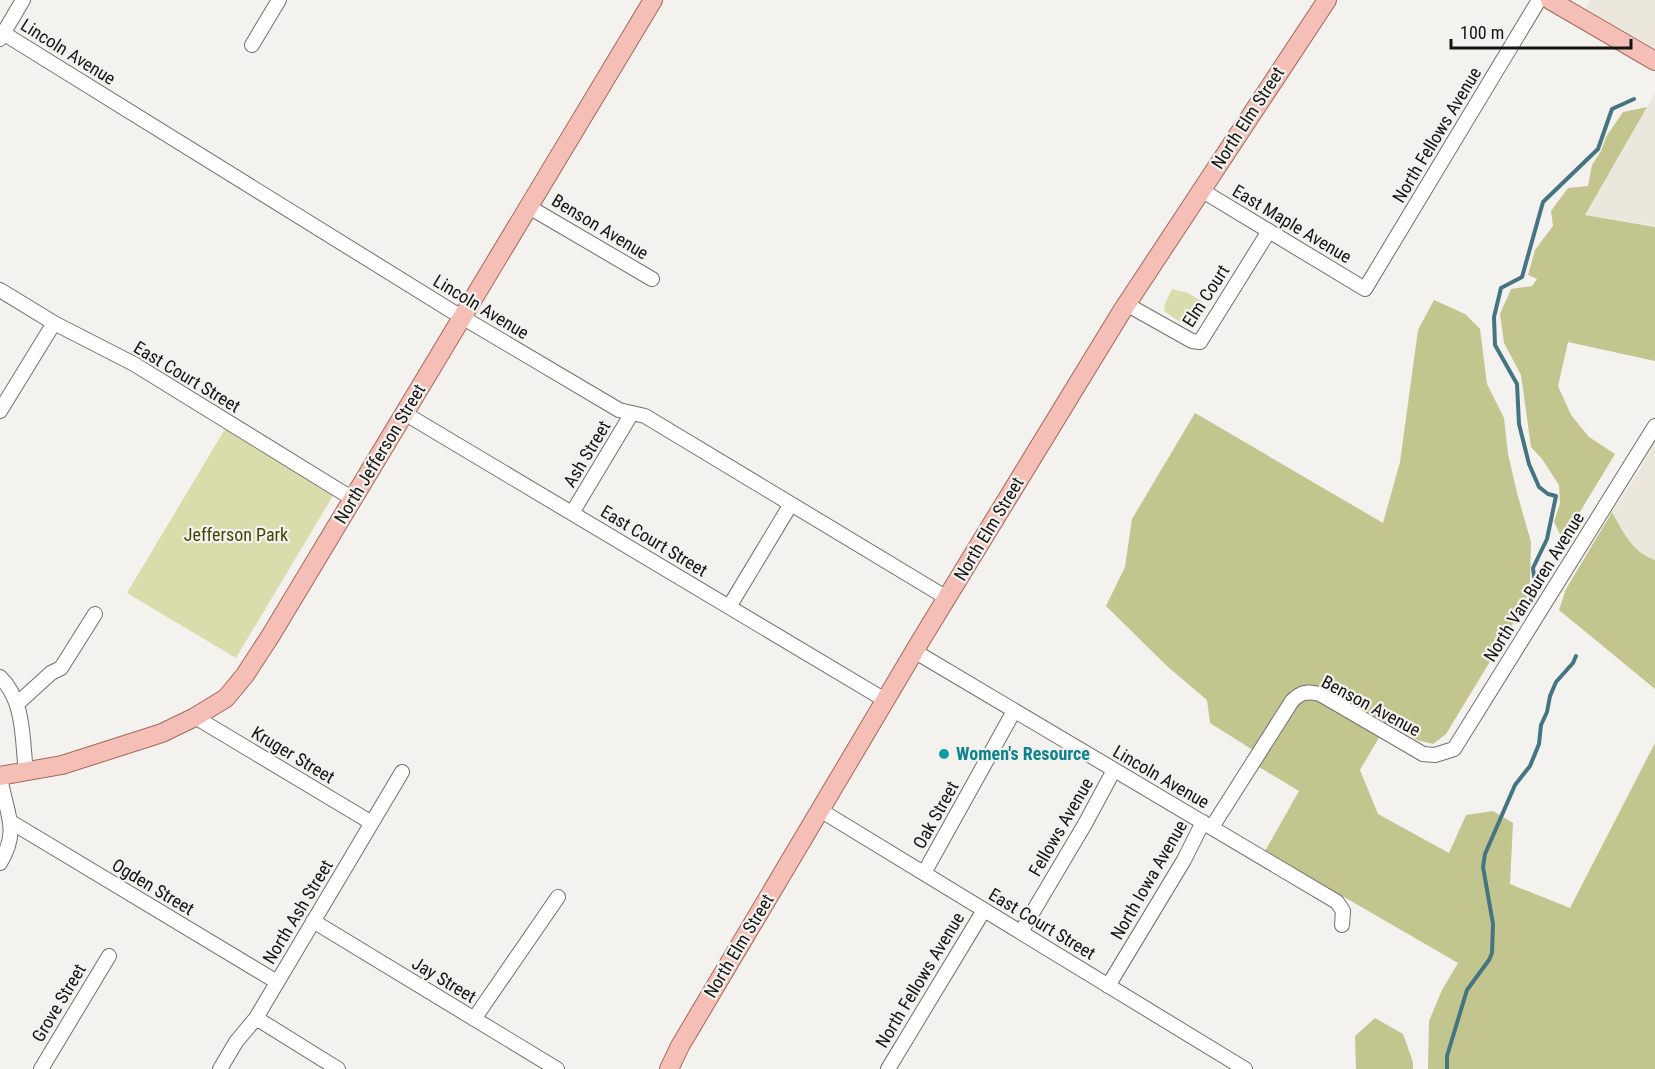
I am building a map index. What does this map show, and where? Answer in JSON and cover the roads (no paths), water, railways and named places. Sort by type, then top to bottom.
[{"type":"main road","name":"North Jefferson Street","points":[[0,776],[63,765],[162,733],[226,698],[245,675],[353,499],[653,0]]},
{"type":"main road","name":"North Elm Street","points":[[669,1069],[680,1046],[914,651],[1126,304],[1327,0]]},
{"type":"main road","points":[[1550,0],[1655,61]]},
{"type":"street","points":[[3,28],[23,0]]},
{"type":"street","points":[[252,45],[279,0]]},
{"type":"street","name":"North Fellows Avenue","points":[[1365,289],[1539,0]]},
{"type":"street","name":"Lincoln Avenue","points":[[3,28],[462,317],[619,410],[645,416],[947,598]]},
{"type":"street","name":"East Maple Avenue","points":[[1201,190],[1365,289]]},
{"type":"street","name":"Benson Avenue","points":[[529,207],[652,279]]},
{"type":"street","name":"Elm Court","points":[[1126,304],[1192,342],[1200,342],[1269,231]]},
{"type":"street","name":"East Court Street","points":[[0,290],[54,323],[134,364],[353,499]]},
{"type":"street","points":[[0,411],[54,323]]},
{"type":"street","name":"East Court Street","points":[[404,413],[885,700]]},
{"type":"street","name":"Ash Street","points":[[572,513],[632,413]]},
{"type":"street","name":"North Van Buren Avenue","points":[[1435,755],[1454,749],[1655,426]]},
{"type":"street","points":[[729,607],[791,504]]},
{"type":"street","points":[[18,703],[51,673],[61,668],[95,614]]},
{"type":"street","name":"Lincoln Avenue","points":[[914,651],[1337,902],[1343,911],[1342,925]]},
{"type":"street","points":[[0,677],[18,703],[26,772]]},
{"type":"street","name":"Benson Avenue","points":[[1292,701],[1299,694],[1309,691],[1320,694],[1412,749],[1423,754],[1435,755]]},
{"type":"street","name":"North Iowa Avenue","points":[[1108,986],[1184,860],[1292,701]]},
{"type":"street","name":"Oak Street","points":[[924,873],[1014,711]]},
{"type":"street","name":"Kruger Street","points":[[195,717],[372,823]]},
{"type":"street","name":"Fellows Avenue","points":[[1021,932],[1086,824],[1114,771]]},
{"type":"street","name":"North Ash Street","points":[[220,1069],[236,1042],[256,1018],[402,772]]},
{"type":"street","points":[[0,776],[11,822],[9,848],[0,863]]},
{"type":"street","name":"East Court Street","points":[[820,810],[1245,1069]]},
{"type":"street","name":"Ogden Street","points":[[11,822],[277,982]]},
{"type":"street","points":[[474,1019],[558,897]]},
{"type":"street","name":"North Fellows Avenue","points":[[888,1069],[984,910]]},
{"type":"street","name":"Jay Street","points":[[313,921],[557,1069]]},
{"type":"street","name":"Grove Street","points":[[41,1069],[109,956]]},
{"type":"street","points":[[256,1018],[338,1069]]},
{"type":"waterway","points":[[1530,604],[1535,583],[1533,568],[1547,539],[1556,496],[1548,494],[1539,487],[1529,464],[1519,424],[1517,384],[1495,345],[1494,317],[1501,288],[1522,277],[1543,202],[1598,149],[1612,109],[1634,99]]},
{"type":"waterway","points":[[1447,1069],[1447,1056],[1467,990],[1492,953],[1493,924],[1483,867],[1485,854],[1515,785],[1530,766],[1539,744],[1541,725],[1556,682],[1573,663],[1576,656]]},
{"type":"place","name":"Women's Resource","points":[[944,754]]},
{"type":"park label","name":"Jefferson Park","points":[[236,535]]}]
